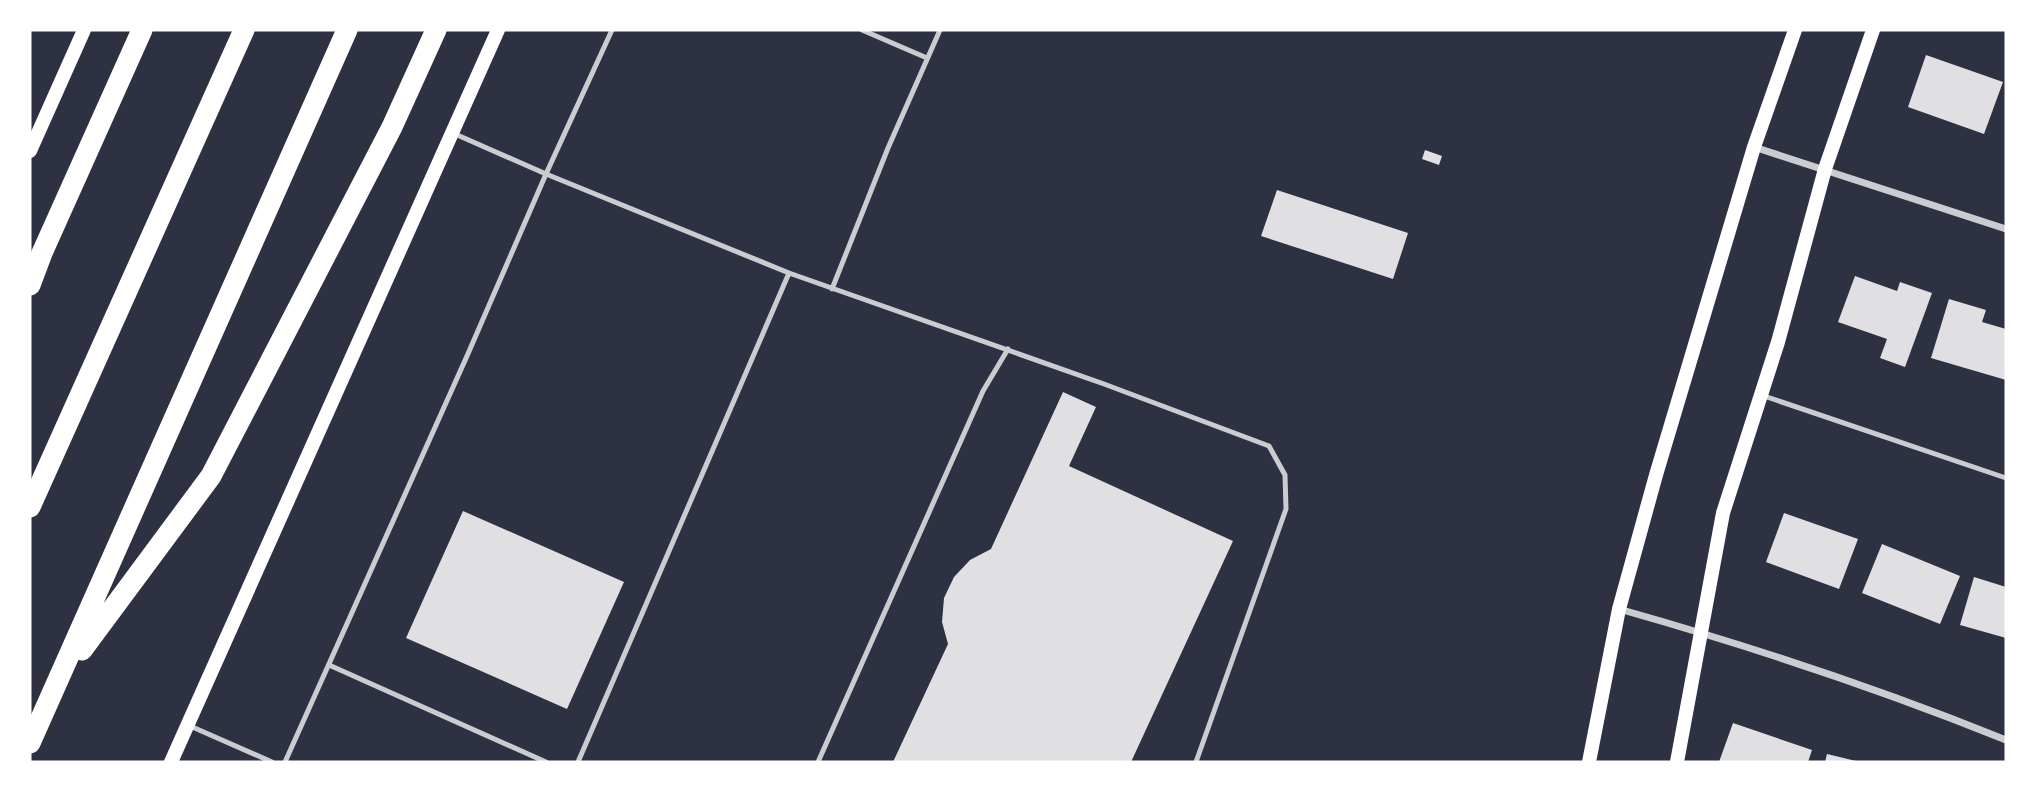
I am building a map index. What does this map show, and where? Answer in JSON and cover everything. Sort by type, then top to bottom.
[{"type":"highway","points":[[30,285],[142,30]]},
{"type":"highway","points":[[30,507],[244,30]]},
{"type":"highway","points":[[30,743],[347,30]]},
{"type":"highway","points":[[57,682],[211,476],[392,127],[436,30]]},
{"type":"main road","points":[[30,150],[84,30]]},
{"type":"main road","points":[[170,762],[498,30]]},
{"type":"main road","points":[[1589,762],[1619,609],[1656,475],[1754,147],[1796,30]]},
{"type":"main road","points":[[1677,762],[1723,513],[1778,342],[1825,169],[1873,30]]},
{"type":"street","points":[[1754,147],[2006,229]]},
{"type":"street","points":[[1619,609],[1702,632],[1934,711],[2006,740]]},
{"type":"lane","points":[[285,762],[612,30]]},
{"type":"lane","points":[[862,30],[927,58]]},
{"type":"lane","points":[[832,289],[888,148],[940,30]]},
{"type":"lane","points":[[452,133],[789,273],[1008,349],[1269,446],[1285,475],[1286,509],[1196,762]]},
{"type":"lane","points":[[578,762],[789,273]]},
{"type":"lane","points":[[818,762],[983,391],[1008,349]]},
{"type":"lane","points":[[1761,395],[2006,478]]},
{"type":"lane","points":[[329,665],[546,762]]},
{"type":"lane","points":[[187,724],[272,762]]},
{"type":"building","points":[[1926,55],[2003,82],[1984,134],[1908,107]]},
{"type":"building","points":[[1425,150],[1442,156],[1439,165],[1422,159]]},
{"type":"building","points":[[1277,190],[1408,233],[1393,279],[1261,236]]},
{"type":"building","points":[[1855,276],[1897,291],[1900,282],[1932,293],[1905,367],[1880,358],[1887,339],[1838,322]]},
{"type":"building","points":[[1949,299],[1986,310],[1982,322],[2006,329],[2006,380],[1931,358]]},
{"type":"building","points":[[1063,392],[1096,407],[1069,466],[1233,541],[1131,762],[893,762],[948,644],[942,622],[944,598],[954,577],[970,560],[991,549]]},
{"type":"building","points":[[463,511],[624,582],[567,709],[406,638]]},
{"type":"building","points":[[1784,513],[1858,539],[1839,589],[1766,562]]},
{"type":"building","points":[[1882,544],[1960,576],[1940,624],[1862,593]]},
{"type":"building","points":[[1974,577],[2006,587],[2006,638],[1960,625]]},
{"type":"building","points":[[1733,723],[1812,750],[1808,762],[1719,762]]},
{"type":"building","points":[[1827,754],[1856,761],[1856,762],[1825,762]]}]
